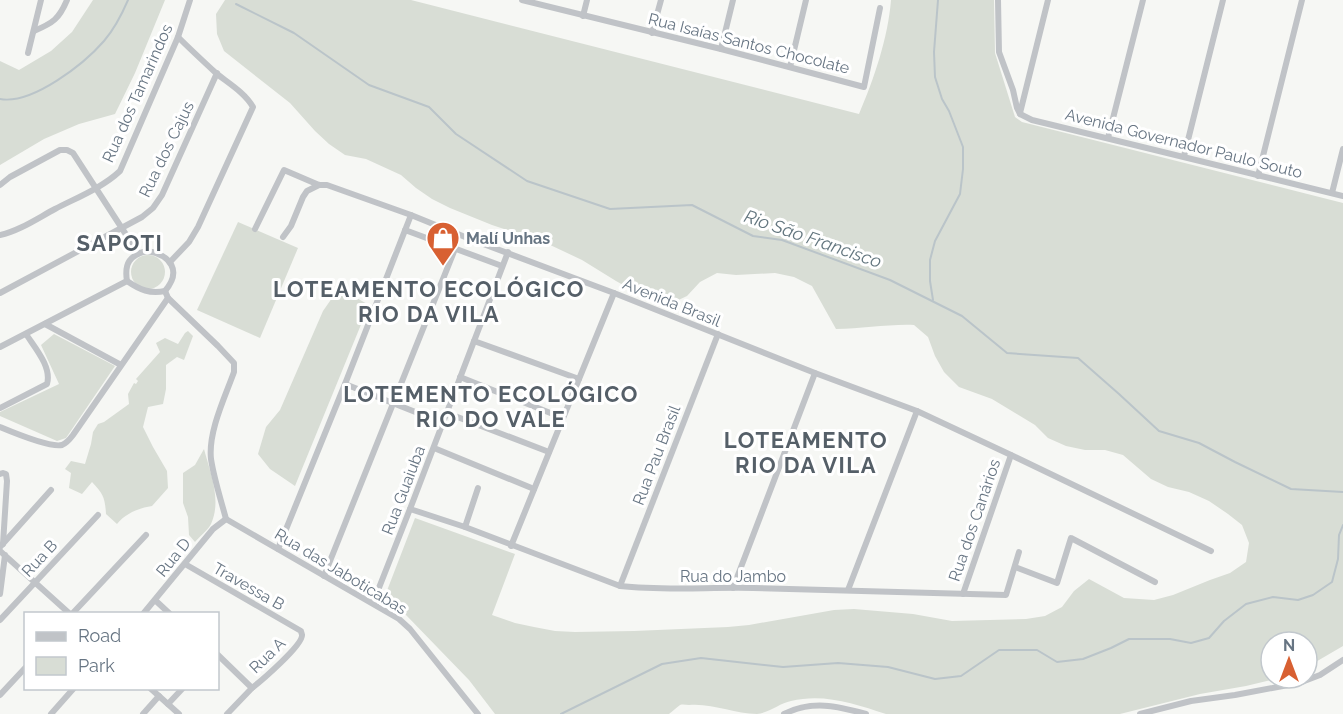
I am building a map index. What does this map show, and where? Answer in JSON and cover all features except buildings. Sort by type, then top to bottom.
[{"type":"street","points":[[28,53],[41,0]]},
{"type":"street","points":[[34,31],[55,21],[62,13],[67,0]]},
{"type":"street","name":"Rua dos Tamarindos","points":[[0,235],[18,229],[95,188],[120,171],[178,38],[190,0]]},
{"type":"street","name":"Rua Isaías Santos Chocolate","points":[[522,0],[864,87],[880,8]]},
{"type":"street","points":[[583,16],[587,0]]},
{"type":"street","points":[[652,33],[661,0]]},
{"type":"street","points":[[721,49],[733,0]]},
{"type":"street","points":[[790,67],[806,0]]},
{"type":"street","points":[[998,0],[999,52],[1020,114]]},
{"type":"street","points":[[1020,114],[1048,0]]},
{"type":"street","points":[[1108,138],[1143,0]]},
{"type":"street","points":[[1184,156],[1223,0]]},
{"type":"street","points":[[1258,176],[1302,0]]},
{"type":"street","points":[[170,262],[183,250],[194,234],[253,107],[249,100],[178,38]]},
{"type":"street","name":"Rua dos Cajus","points":[[0,293],[122,228],[153,208],[162,195],[217,73]]},
{"type":"street","name":"Avenida Governador Paulo Souto","points":[[1020,114],[1032,120],[1343,196]]},
{"type":"street","points":[[1332,193],[1343,149]]},
{"type":"street","points":[[0,185],[10,177],[60,150],[67,150],[73,153],[138,253]]},
{"type":"street","name":"Avenida Brasil","points":[[255,229],[284,170],[319,185],[327,185],[411,215],[917,411],[1211,551]]},
{"type":"street","points":[[283,237],[291,226],[303,198],[311,188],[319,185]]},
{"type":"street","points":[[278,549],[411,215]]},
{"type":"street","points":[[405,230],[502,266]]},
{"type":"street","points":[[324,576],[455,249]]},
{"type":"street","points":[[0,427],[57,446],[73,435],[167,295],[174,271],[165,257],[147,251],[131,258],[127,266],[127,281]]},
{"type":"street","name":"Rua Guaiuba","points":[[373,603],[508,252]]},
{"type":"street","points":[[127,281],[146,292],[167,295],[234,363],[234,372],[211,444],[211,459],[226,519]]},
{"type":"street","points":[[0,347],[127,281]]},
{"type":"street","points":[[511,546],[614,293]]},
{"type":"street","points":[[45,324],[121,365]]},
{"type":"street","points":[[0,408],[47,384],[49,376],[46,367],[26,334]]},
{"type":"street","name":"Rua Pau Brasil","points":[[620,586],[718,334]]},
{"type":"street","points":[[474,341],[579,379]]},
{"type":"street","points":[[733,588],[815,373]]},
{"type":"street","points":[[460,377],[563,418]]},
{"type":"street","points":[[345,384],[443,423]]},
{"type":"street","points":[[848,590],[917,411]]},
{"type":"street","points":[[447,413],[549,452]]},
{"type":"street","points":[[434,448],[534,489]]},
{"type":"street","name":"Rua dos Canários","points":[[963,594],[1011,455]]},
{"type":"street","points":[[0,474],[6,474],[8,481],[0,594]]},
{"type":"street","points":[[465,527],[478,488]]},
{"type":"street","points":[[2,549],[51,490]]},
{"type":"street","name":"Rua do Jambo","points":[[410,509],[465,527],[620,586],[656,590],[733,588],[1006,595],[1015,567]]},
{"type":"street","name":"Rua B","points":[[0,620],[98,515]]},
{"type":"street","name":"Rua das Jaboticabas","points":[[226,519],[399,619],[410,629],[478,714]]},
{"type":"street","name":"Rua D","points":[[145,612],[213,529],[226,519]]},
{"type":"street","points":[[73,612],[146,535]]},
{"type":"street","points":[[1019,552],[1015,567],[1057,583],[1071,538],[1155,582]]},
{"type":"street","points":[[2,549],[69,612]]},
{"type":"street","name":"Travessa B","points":[[185,564],[301,631]]},
{"type":"street","points":[[155,600],[169,612]]},
{"type":"street","name":"Rua A","points":[[219,656],[252,688],[292,650],[303,636],[301,631]]},
{"type":"street","points":[[1140,714],[1191,701],[1299,683],[1320,675],[1343,660]]},
{"type":"street","points":[[1,694],[24,669]]},
{"type":"street","points":[[227,714],[252,688]]},
{"type":"street","points":[[51,714],[72,690]]},
{"type":"street","points":[[152,690],[179,714]]},
{"type":"street","points":[[168,704],[181,690]]},
{"type":"street","points":[[143,714],[159,696]]},
{"type":"street","points":[[784,714],[800,707],[813,705],[843,707],[866,714]]},
{"type":"green space","points":[[93,0],[165,0],[135,73],[115,114],[79,124],[44,139],[0,165],[0,61],[19,70],[51,51],[72,32]]},
{"type":"green space","points":[[225,0],[411,0],[859,114],[879,58],[887,29],[891,0],[994,0],[995,53],[1015,117],[1022,122],[1343,203],[1343,646],[1319,660],[1319,630],[1259,630],[1259,683],[1200,694],[1120,714],[886,714],[839,701],[815,698],[787,702],[757,714],[707,706],[680,705],[669,714],[495,714],[469,680],[406,615],[383,601],[415,518],[515,554],[492,615],[534,627],[575,632],[728,627],[834,610],[854,609],[913,614],[952,621],[1026,619],[1045,616],[1062,607],[1074,591],[1089,579],[1124,598],[1154,600],[1173,595],[1230,573],[1246,562],[1249,543],[1242,525],[1209,501],[1151,479],[1123,455],[1105,450],[1085,450],[1066,446],[1048,438],[1035,425],[992,399],[959,387],[944,372],[928,337],[914,325],[836,329],[812,286],[794,277],[775,273],[736,275],[717,273],[700,282],[687,296],[670,304],[632,290],[582,260],[546,243],[450,208],[432,199],[401,175],[366,159],[345,155],[315,131],[290,103],[224,51],[217,34],[216,14]]},
{"type":"green space","points":[[238,222],[298,248],[260,338],[197,310]]},
{"type":"green space","points":[[148,255],[160,260],[165,272],[160,284],[148,289],[136,284],[131,272],[136,260]]},
{"type":"green space","points":[[339,288],[369,305],[295,486],[270,469],[258,454],[266,427],[280,410],[323,311]]},
{"type":"green space","points":[[188,331],[193,336],[184,360],[177,357],[166,365],[166,389],[163,404],[148,407],[143,427],[167,471],[168,488],[152,506],[133,512],[117,524],[106,514],[103,496],[92,482],[82,494],[69,488],[71,473],[65,469],[71,461],[85,464],[93,432],[98,424],[129,404],[128,394],[134,383],[138,381],[136,379],[160,352],[156,343],[165,338],[178,344]]},
{"type":"green space","points":[[54,334],[115,366],[66,438],[57,441],[0,416],[0,412],[59,384],[41,345]]},
{"type":"green space","points":[[204,449],[214,486],[215,505],[211,524],[195,542],[189,535],[188,517],[183,503],[183,473],[195,465]]},
{"type":"waterway","points":[[0,99],[27,96],[56,81],[84,61],[112,31],[128,0]]},
{"type":"waterway","points":[[933,300],[930,260],[935,241],[960,194],[963,169],[963,147],[935,77],[934,52],[938,0]]},
{"type":"waterway","name":"Rio São Francisco","points":[[236,4],[294,33],[369,85],[429,107],[456,134],[527,181],[610,209],[692,205],[753,236],[782,240],[890,280],[962,316],[1007,353],[1078,358],[1159,431],[1199,443],[1291,489],[1343,492]]},
{"type":"waterway","points":[[561,714],[662,664],[701,658],[783,667],[838,663],[888,667],[935,679],[961,676],[999,650],[1037,650],[1057,662],[1083,659],[1129,639],[1170,639],[1191,643],[1209,638],[1224,621],[1246,604],[1273,597],[1298,600],[1313,595],[1332,582],[1338,559],[1339,535],[1343,525]]},
{"type":"place","name":"Malí Unhas","points":[[443,267]]},
{"type":"district","name":"SAPOTI","points":[[120,243]]},
{"type":"district","name":"LOTEAMENTO ECOLÓGICO RIO DA VILA","points":[[429,302]]},
{"type":"district","name":"LOTEMENTO ECOLÓGICO RIO DO VALE","points":[[491,407]]},
{"type":"district","name":"LOTEAMENTO RIO DA VILA","points":[[806,452]]}]
